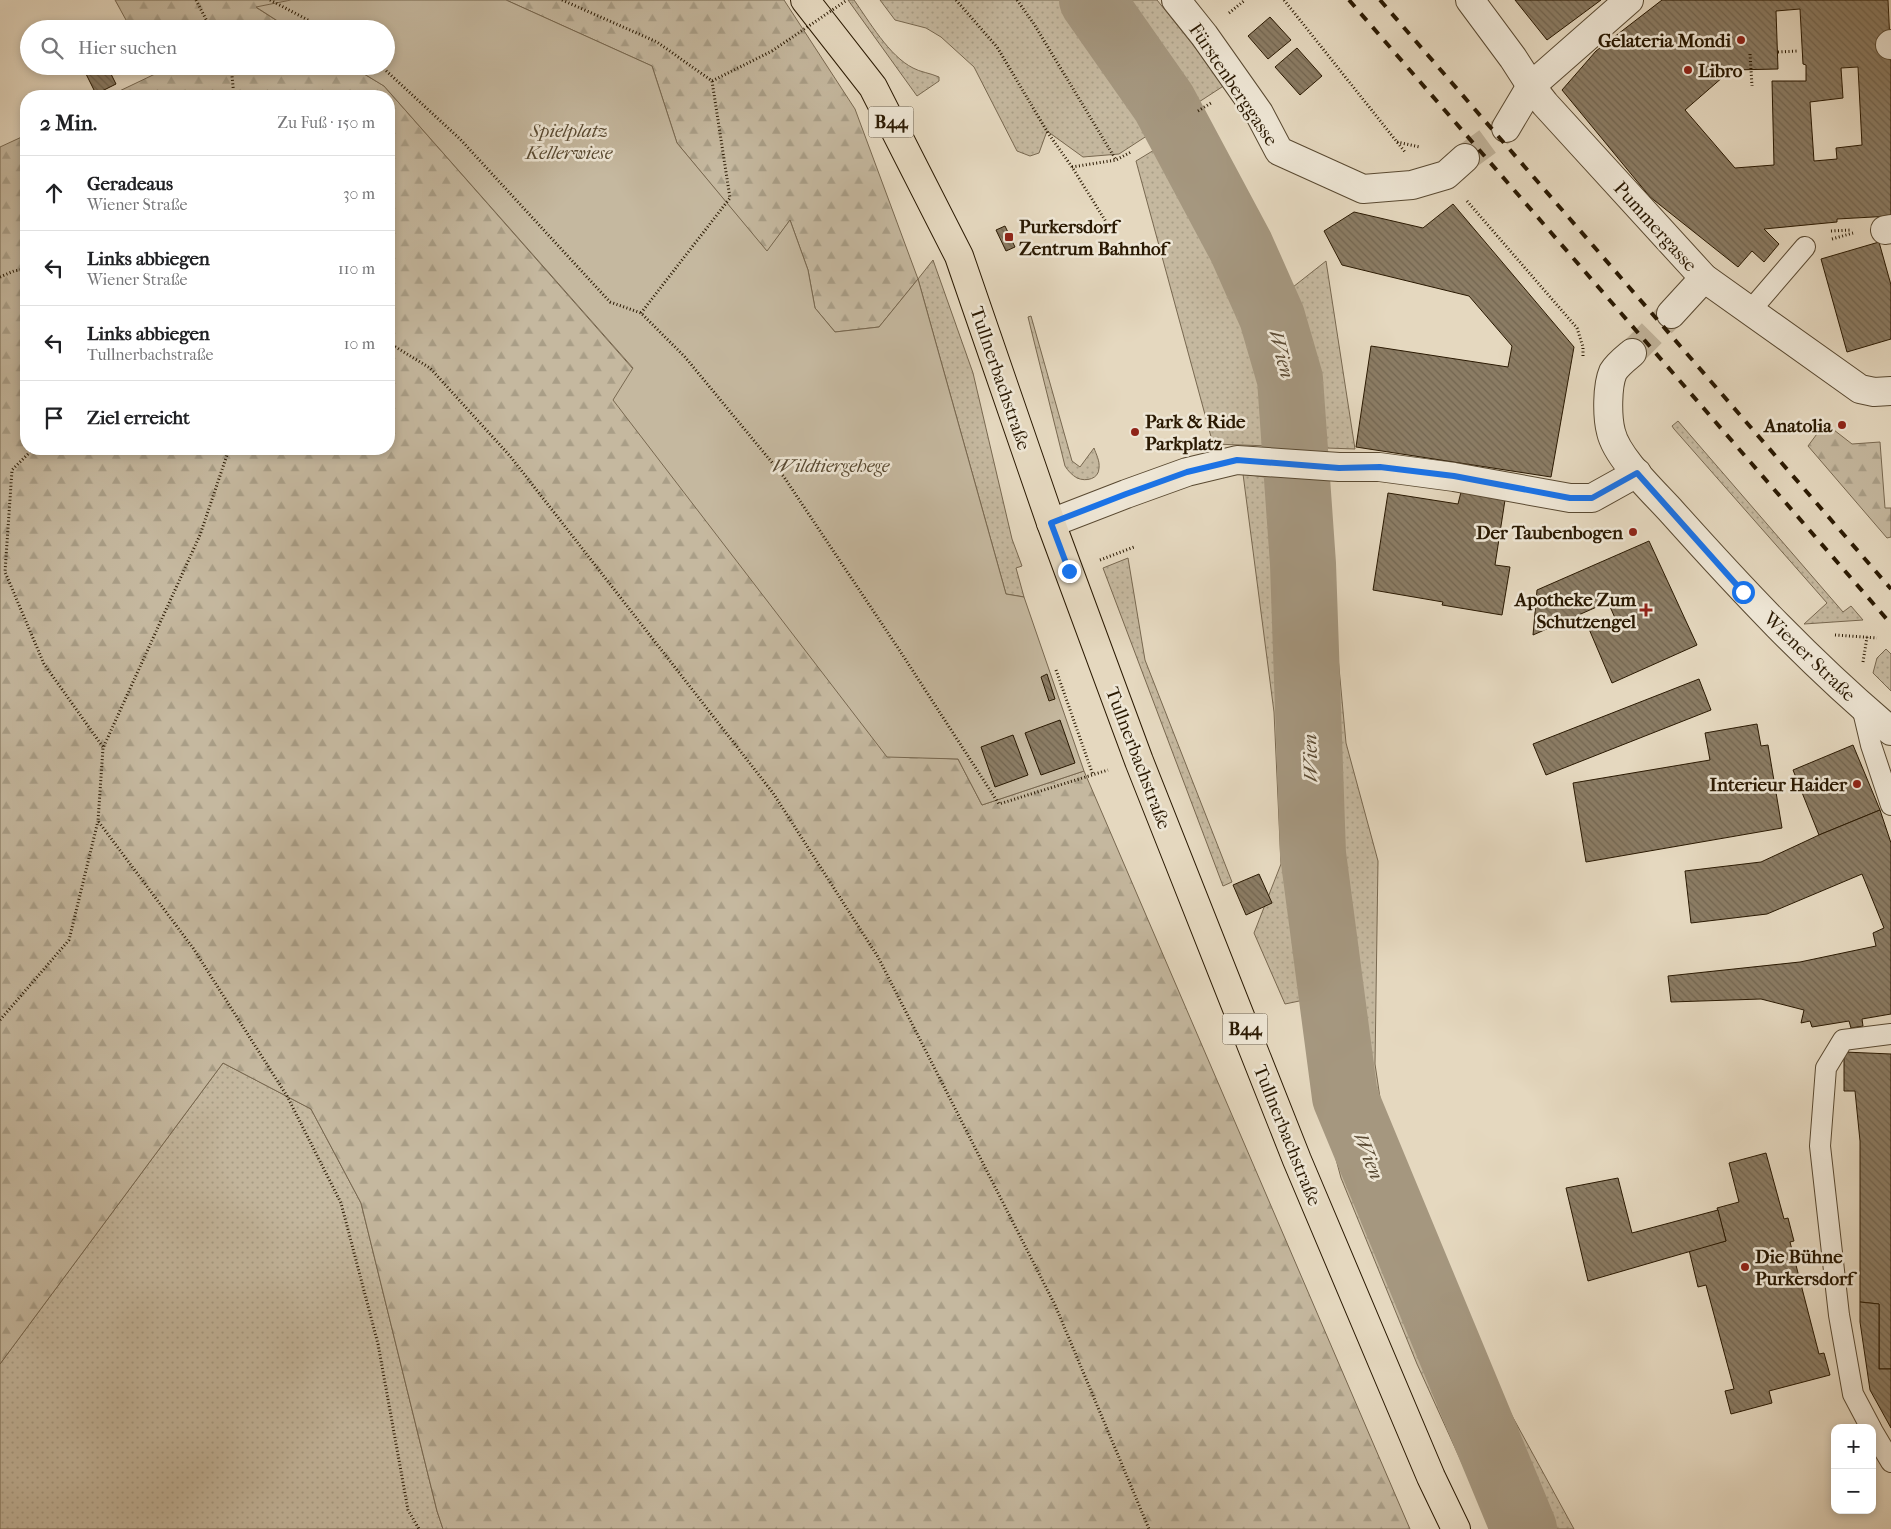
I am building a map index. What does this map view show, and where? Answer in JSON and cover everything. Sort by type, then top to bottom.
[{"type":"main road","name":"Tullnerbachstraße","points":[[806,0],[873,87],[959,256],[1051,523],[1139,761],[1297,1160],[1431,1477],[1456,1529]]},
{"type":"street","name":"Fürstenberggasse","points":[[1176,0],[1204,35],[1259,113],[1279,151],[1363,189],[1412,185],[1447,171]]},
{"type":"street","name":"Pummergasse","points":[[1470,0],[1545,104],[1704,278],[1860,389],[1874,392],[1891,391]]},
{"type":"street","points":[[1506,128],[1531,86],[1630,0]]},
{"type":"street","points":[[1672,314],[1704,278]]},
{"type":"street","name":"Wiener Straße","points":[[1632,353],[1614,371],[1608,398],[1611,432],[1620,451],[1637,473],[1743,592],[1862,707],[1891,732]]},
{"type":"street","points":[[1051,523],[1187,472],[1237,460],[1339,468],[1380,467],[1454,476],[1570,498],[1592,498],[1637,473]]},
{"type":"lane","points":[[1750,311],[1805,247]]},
{"type":"lane","name":"Wiener Straße","points":[[1862,707],[1871,745],[1891,805]]},
{"type":"lane","points":[[1869,1424],[1853,1394],[1839,1314],[1820,1146],[1826,1068],[1843,1040],[1891,1034]]},
{"type":"lane","points":[[1876,1436],[1891,1462]]},
{"type":"path","points":[[196,0],[206,20]]},
{"type":"path","points":[[270,0],[308,20]]},
{"type":"path","points":[[562,0],[657,42],[712,81],[730,198],[640,313]]},
{"type":"path","points":[[712,81],[772,51],[847,0]]},
{"type":"path","points":[[956,0],[997,47],[1048,133],[1072,167],[1108,225]]},
{"type":"path","points":[[1017,0],[1034,24],[1116,160]]},
{"type":"path","points":[[1284,0],[1447,171],[1577,328],[1583,347],[1583,357]]},
{"type":"path","points":[[1778,52],[1798,51]]},
{"type":"path","points":[[1750,54],[1752,86]]},
{"type":"path","points":[[232,75],[233,90]]},
{"type":"path","points":[[391,75],[460,139],[610,302],[640,313],[686,357],[784,477],[999,804],[1139,761]]},
{"type":"path","points":[[1198,111],[1209,104]]},
{"type":"path","points":[[1072,167],[1116,160],[1131,152]]},
{"type":"path","points":[[1826,232],[1854,231],[1829,240]]},
{"type":"path","points":[[0,277],[20,270]]},
{"type":"path","points":[[395,347],[430,368],[510,456],[773,792],[882,966],[1055,1304],[1149,1529]]},
{"type":"path","points":[[27,455],[12,470],[5,572],[44,664],[103,748]]},
{"type":"path","points":[[0,1020],[69,940],[98,821],[103,748],[200,535],[227,455]]},
{"type":"path","points":[[1096,561],[1134,547]]},
{"type":"path","points":[[1832,634],[1877,638]]},
{"type":"path","points":[[1861,670],[1867,637]]},
{"type":"path","points":[[1056,670],[1093,775]]},
{"type":"path","points":[[98,821],[193,948],[277,1079],[341,1203],[378,1344],[408,1510],[419,1529]]},
{"type":"green space","points":[[115,0],[333,0],[257,8],[276,20],[126,20]]},
{"type":"green space","name":"Wildtiergehege","points":[[291,0],[506,0],[652,66],[677,143],[767,251],[790,220],[808,270],[815,308],[835,332],[879,327],[918,279],[1006,594],[1024,597],[1084,771],[982,805],[958,759],[887,757],[613,400],[633,368],[395,98],[395,90],[388,90],[366,75],[395,75],[395,20],[276,20],[256,7]]},
{"type":"green space","points":[[506,0],[784,0],[855,109],[918,279],[879,327],[835,332],[815,308],[808,270],[790,220],[767,252],[677,143],[652,66]]},
{"type":"green space","points":[[848,0],[854,0],[880,37],[896,55],[913,68],[939,77],[939,81],[917,96]]},
{"type":"green space","points":[[880,0],[1157,0],[1225,85],[1119,154],[1083,157],[1047,131],[1039,153],[1030,156],[1017,151],[974,67],[941,37],[926,28],[895,20]]},
{"type":"green space","points":[[153,75],[366,75],[388,90],[122,90]]},
{"type":"green space","points":[[395,99],[633,369],[887,756],[958,759],[982,805],[1084,771],[1410,1529],[443,1529],[361,1203],[311,1109],[223,1063],[0,1364],[0,147],[20,138],[20,455],[395,455]]},
{"type":"green space","points":[[1202,121],[1293,287],[1326,261],[1355,449],[1213,444],[1136,161]]},
{"type":"green space","points":[[933,260],[973,373],[1012,539],[1022,566],[1016,568],[1024,597],[1006,594],[918,279]]},
{"type":"green space","points":[[1031,316],[1072,461],[1080,467],[1094,448],[1097,455],[1099,463],[1098,472],[1091,479],[1077,478],[1065,466],[1028,317]]},
{"type":"green space","points":[[1678,421],[1843,612],[1851,606],[1863,620],[1804,624],[1827,603],[1674,429],[1672,426]]},
{"type":"green space","points":[[1825,423],[1852,444],[1880,442],[1885,508],[1891,508],[1891,537],[1887,538],[1808,446]]},
{"type":"green space","points":[[1243,474],[1322,485],[1346,743],[1378,861],[1375,1064],[1383,1118],[1453,1308],[1574,1529],[1492,1529],[1417,1364],[1341,1178],[1317,1088],[1304,1000],[1285,1004],[1254,933],[1281,864],[1274,712]]},
{"type":"green space","points":[[1128,558],[1145,660],[1232,882],[1223,886],[1103,568]]},
{"type":"green space","points":[[1886,649],[1891,654],[1891,691],[1873,673],[1877,658]]},
{"type":"green space","points":[[223,1063],[311,1109],[361,1203],[443,1529],[0,1529],[0,1364]]},
{"type":"building","points":[[1515,0],[1601,0],[1547,40]]},
{"type":"building","points":[[1662,0],[1888,0],[1891,63],[1891,216],[1837,219],[1837,222],[1764,229],[1779,244],[1764,262],[1752,251],[1738,267],[1650,197],[1562,90],[1596,51]],"holes":[[[1800,9],[1803,64],[1806,65],[1806,81],[1772,81],[1774,165],[1735,168],[1685,110],[1731,70],[1778,69],[1776,11]],[[1858,67],[1862,145],[1836,148],[1837,159],[1814,161],[1810,102],[1843,98],[1841,68]]]},
{"type":"building","points":[[1270,17],[1291,40],[1268,59],[1248,36]]},
{"type":"building","points":[[1297,48],[1322,76],[1300,95],[1275,67]]},
{"type":"building","points":[[86,75],[112,75],[116,84],[104,90],[94,90]]},
{"type":"building","points":[[1453,204],[1574,347],[1551,477],[1356,447],[1371,346],[1508,367],[1512,346],[1469,296],[1342,265],[1324,231],[1354,212],[1423,228]]},
{"type":"building","points":[[1005,226],[1015,247],[1006,251],[996,230]]},
{"type":"building","points":[[1879,242],[1891,285],[1891,339],[1847,352],[1821,259]]},
{"type":"building","points":[[1461,492],[1505,500],[1495,565],[1510,567],[1502,615],[1442,605],[1443,602],[1373,590],[1388,493],[1458,504]]},
{"type":"building","name":"Apotheke Zum Schutzengel","points":[[1649,541],[1697,645],[1612,683],[1589,629],[1615,618],[1608,602],[1533,635],[1537,590]]},
{"type":"building","points":[[1047,674],[1055,699],[1049,701],[1041,677]]},
{"type":"building","points":[[1699,679],[1711,710],[1546,775],[1533,744]]},
{"type":"building","points":[[1060,720],[1075,763],[1041,775],[1025,733]]},
{"type":"building","points":[[1757,724],[1761,746],[1768,745],[1782,828],[1586,862],[1573,783],[1710,760],[1705,733]]},
{"type":"building","points":[[1013,735],[1028,775],[995,787],[981,747]]},
{"type":"building","points":[[1853,745],[1880,810],[1819,835],[1793,770]]},
{"type":"building","points":[[1880,810],[1891,843],[1891,1014],[1862,1019],[1863,1026],[1851,1028],[1849,1021],[1812,1027],[1810,1021],[1801,1023],[1804,1010],[1761,999],[1671,1002],[1668,976],[1800,962],[1876,946],[1873,933],[1884,928],[1862,874],[1767,914],[1691,923],[1685,871],[1761,862],[1819,835]]},
{"type":"building","points":[[1259,874],[1272,903],[1246,915],[1233,885]]},
{"type":"building","points":[[1844,1052],[1891,1054],[1891,1369],[1879,1369],[1879,1304],[1860,1302],[1860,1141],[1855,1091],[1844,1091]]},
{"type":"building","name":"Die Bühne Purkersdorf","points":[[1766,1153],[1784,1219],[1788,1218],[1794,1241],[1790,1242],[1819,1354],[1824,1353],[1830,1375],[1769,1391],[1772,1403],[1731,1414],[1725,1391],[1734,1389],[1706,1285],[1698,1287],[1689,1250],[1726,1241],[1717,1208],[1739,1202],[1729,1163]]},
{"type":"building","points":[[1618,1178],[1632,1233],[1718,1210],[1726,1241],[1588,1281],[1566,1188]]},
{"type":"building","points":[[1860,1302],[1879,1304],[1879,1369],[1891,1369],[1891,1428],[1870,1390],[1860,1322]]},
{"type":"waterway","name":"Wien","points":[[1092,0],[1164,103],[1241,247],[1272,317],[1290,379],[1303,564],[1313,854],[1345,1097],[1524,1529]]},
{"type":"tunnel","points":[[1465,158],[1506,128]]},
{"type":"tunnel","points":[[1632,353],[1671,314]]},
{"type":"railway","points":[[1349,0],[1891,624]]},
{"type":"railway","points":[[1380,0],[1891,589]]},
{"type":"place","name":"Gelateria Mondi","points":[[1741,40]]},
{"type":"place","name":"Libro","points":[[1688,70]]},
{"type":"place","name":"Purkersdorf Zentrum Bahnhof","points":[[1009,237]]},
{"type":"place","name":"Anatolia","points":[[1842,425]]},
{"type":"place","name":"Park & Ride Parkplatz","points":[[1135,432]]},
{"type":"place","name":"Der Taubenbogen","points":[[1633,532]]},
{"type":"place","name":"Apotheke Zum Schutzengel","points":[[1646,610]]},
{"type":"place","name":"Interieur Haider","points":[[1857,784]]},
{"type":"place","name":"Die Bühne Purkersdorf","points":[[1745,1267]]},
{"type":"route","points":[[1069,571],[1051,523],[1187,472],[1237,460],[1339,468],[1380,467],[1454,476],[1570,498],[1592,498],[1637,473],[1743,592]]},
{"type":"park label","name":"Spielplatz Kellerwiese","points":[[569,141]]}]
